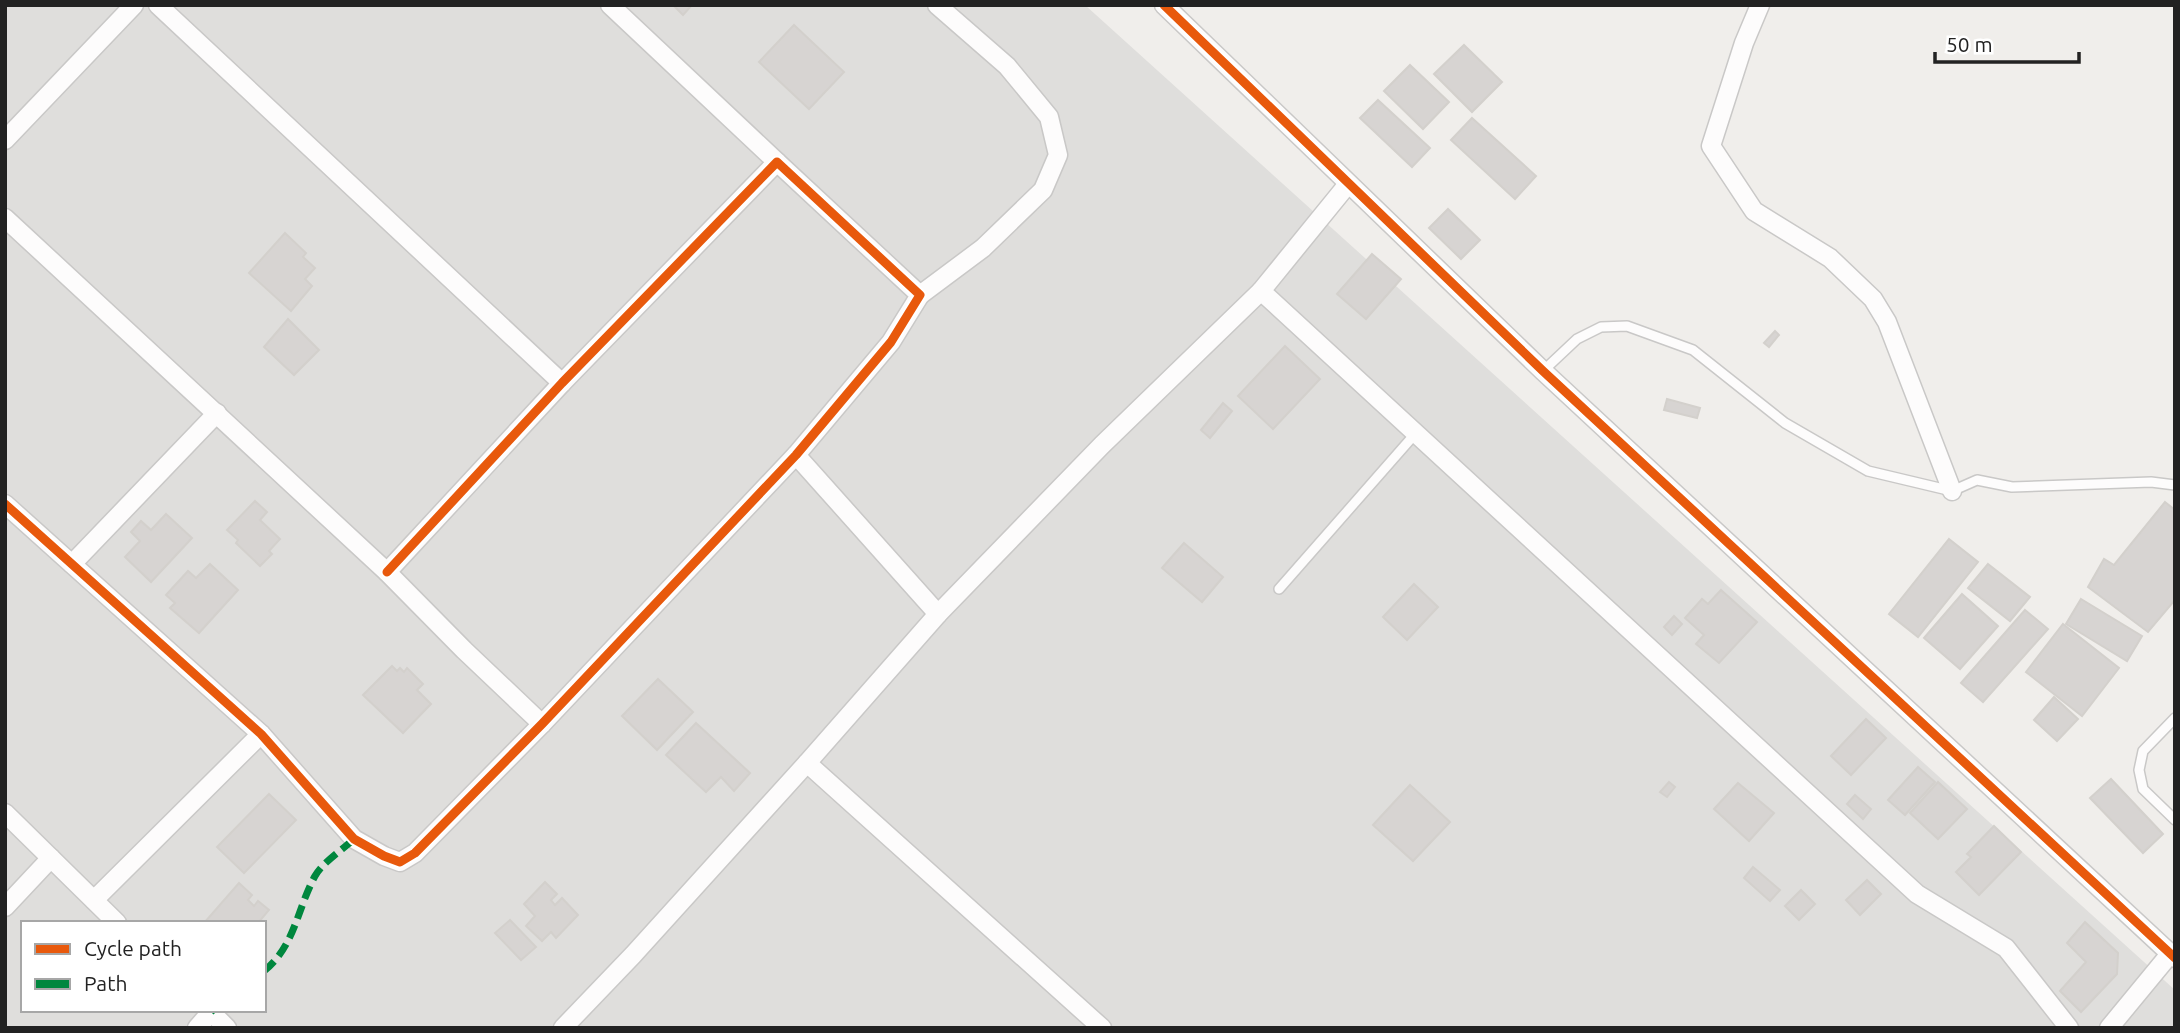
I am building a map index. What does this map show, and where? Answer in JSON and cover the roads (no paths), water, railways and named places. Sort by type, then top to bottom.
[{"type":"street","points":[[5,140],[134,5]]},
{"type":"street","points":[[158,5],[562,383]]},
{"type":"street","points":[[610,5],[920,295]]},
{"type":"street","points":[[5,504],[261,734],[354,839],[400,862],[415,853],[542,724],[796,455],[891,342],[920,295],[983,248],[1043,190],[1058,155],[1049,117],[1007,66],[937,5]]},
{"type":"street","points":[[1164,5],[1543,371],[2172,956],[2109,1028]]},
{"type":"street","points":[[1760,5],[1744,43],[1711,146],[1754,211],[1830,258],[1874,299],[1887,323],[1952,491]]},
{"type":"street","points":[[387,572],[562,383],[776,162]]},
{"type":"street","points":[[563,1028],[807,763],[938,614],[1102,445],[1261,291],[1348,184]]},
{"type":"street","points":[[5,218],[387,572],[542,724]]},
{"type":"street","points":[[1261,291],[1917,894],[2006,948],[2069,1028]]},
{"type":"street","points":[[72,564],[217,413]]},
{"type":"street","points":[[796,455],[938,614]]},
{"type":"street","points":[[94,900],[261,734]]},
{"type":"street","points":[[807,763],[1102,1028]]},
{"type":"street","points":[[5,813],[115,921]]},
{"type":"street","points":[[5,907],[51,858]]},
{"type":"street","points":[[197,1028],[209,1012]]},
{"type":"street","points":[[211,1012],[227,1028]]},
{"type":"lane","points":[[1543,371],[1577,339],[1601,327],[1627,326],[1693,350],[1785,423],[1868,471],[1952,491],[1977,481],[2012,487],[2151,482],[2175,485]]},
{"type":"lane","points":[[1279,589],[1415,434]]},
{"type":"lane","points":[[2175,718],[2143,751],[2139,770],[2143,789],[2175,820]]}]
